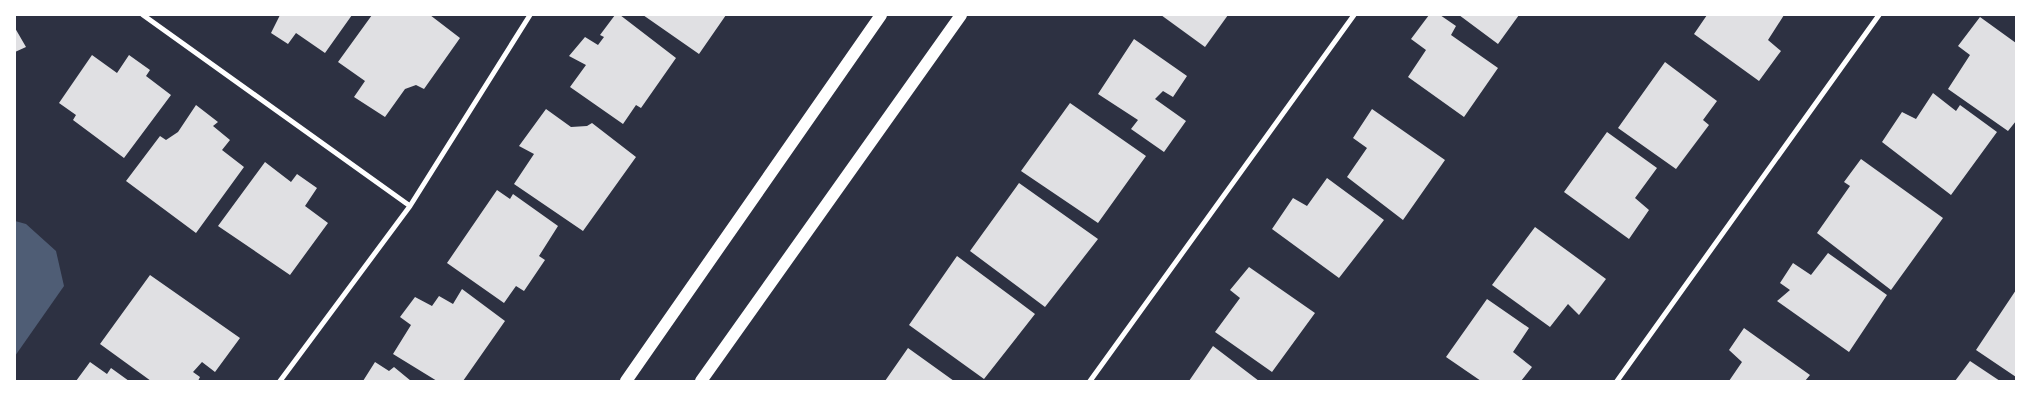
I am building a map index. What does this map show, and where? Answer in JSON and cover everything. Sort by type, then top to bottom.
[{"type":"main road","points":[[626,381],[881,15]]},
{"type":"main road","points":[[701,381],[961,15]]},
{"type":"street","points":[[143,15],[410,206]]},
{"type":"street","points":[[280,381],[410,206],[530,15]]},
{"type":"street","points":[[1090,381],[1354,15]]},
{"type":"street","points":[[1617,381],[1879,15]]},
{"type":"water","points":[[15,221],[26,224],[56,251],[64,286],[15,356]]},
{"type":"building","points":[[280,15],[352,15],[325,53],[296,33],[288,44],[271,33]]},
{"type":"building","points":[[372,15],[430,15],[460,38],[424,89],[416,85],[405,89],[385,117],[354,97],[365,81],[338,62]]},
{"type":"building","points":[[615,15],[620,15],[676,58],[641,108],[636,105],[623,124],[570,87],[586,65],[569,56],[585,37],[598,45],[604,37],[600,35]]},
{"type":"building","points":[[643,15],[726,15],[699,54]]},
{"type":"building","points":[[1161,15],[1228,15],[1205,47]]},
{"type":"building","points":[[1429,15],[1440,15],[1456,26],[1451,35],[1498,68],[1464,117],[1408,77],[1426,50],[1411,39]]},
{"type":"building","points":[[1459,15],[1519,15],[1498,44]]},
{"type":"building","points":[[1707,15],[1784,15],[1768,40],[1781,51],[1759,81],[1694,34]]},
{"type":"building","points":[[1980,17],[2016,43],[2016,121],[2008,131],[1948,89],[1970,55],[1958,46]]},
{"type":"building","points":[[15,28],[26,47],[15,52]]},
{"type":"building","points":[[1134,39],[1187,76],[1173,97],[1163,91],[1155,99],[1186,121],[1164,152],[1131,129],[1138,120],[1098,94]]},
{"type":"building","points":[[92,55],[117,73],[129,55],[150,70],[146,76],[171,95],[124,158],[73,120],[76,115],[59,103]]},
{"type":"building","points":[[1665,62],[1717,101],[1703,120],[1709,125],[1676,169],[1618,128]]},
{"type":"building","points":[[1933,93],[1956,111],[1960,105],[1997,132],[1951,195],[1882,142],[1902,112],[1916,119]]},
{"type":"building","points":[[1070,103],[1146,156],[1098,223],[1021,171]]},
{"type":"building","points":[[196,105],[218,122],[213,126],[230,140],[222,150],[244,167],[196,233],[126,181],[160,136],[166,140],[178,132]]},
{"type":"building","points":[[546,109],[571,127],[587,126],[592,123],[636,157],[583,231],[514,184],[534,154],[519,146]]},
{"type":"building","points":[[1372,109],[1445,160],[1403,220],[1347,177],[1367,148],[1353,138]]},
{"type":"building","points":[[1607,132],[1657,168],[1635,198],[1649,210],[1629,239],[1564,192]]},
{"type":"building","points":[[1861,159],[1943,218],[1891,290],[1817,233],[1850,186],[1844,182]]},
{"type":"building","points":[[265,162],[291,182],[297,174],[317,188],[305,206],[328,223],[290,275],[218,226]]},
{"type":"building","points":[[1327,178],[1384,220],[1339,278],[1272,229],[1293,198],[1307,206]]},
{"type":"building","points":[[1019,183],[1098,239],[1045,307],[970,251]]},
{"type":"building","points":[[497,190],[510,199],[513,194],[558,226],[539,256],[545,260],[524,291],[516,286],[504,303],[447,263]]},
{"type":"building","points":[[1535,227],[1606,279],[1579,315],[1568,304],[1550,327],[1492,285]]},
{"type":"building","points":[[1828,253],[1887,295],[1849,352],[1777,301],[1790,290],[1780,283],[1793,263],[1811,275]]},
{"type":"building","points":[[957,256],[1035,314],[984,379],[909,325]]},
{"type":"building","points":[[1249,267],[1315,313],[1272,372],[1215,332],[1240,298],[1230,290]]},
{"type":"building","points":[[150,275],[240,338],[215,372],[202,362],[193,372],[200,377],[198,381],[151,381],[100,344]]},
{"type":"building","points":[[462,289],[505,321],[463,381],[437,381],[393,354],[411,325],[400,317],[415,297],[432,306],[439,296],[453,304]]},
{"type":"building","points":[[2016,290],[2016,377],[1976,350]]},
{"type":"building","points":[[1487,299],[1529,328],[1513,352],[1532,367],[1521,381],[1481,381],[1446,357]]},
{"type":"building","points":[[1744,328],[1810,375],[1805,381],[1729,381],[1742,362],[1729,350]]},
{"type":"building","points":[[1213,346],[1259,381],[1189,381]]},
{"type":"building","points":[[908,348],[954,381],[885,381]]},
{"type":"building","points":[[1970,361],[2000,381],[1955,381]]},
{"type":"building","points":[[90,362],[107,374],[111,368],[129,381],[76,381]]},
{"type":"building","points":[[375,362],[389,371],[394,367],[411,381],[363,381]]}]
